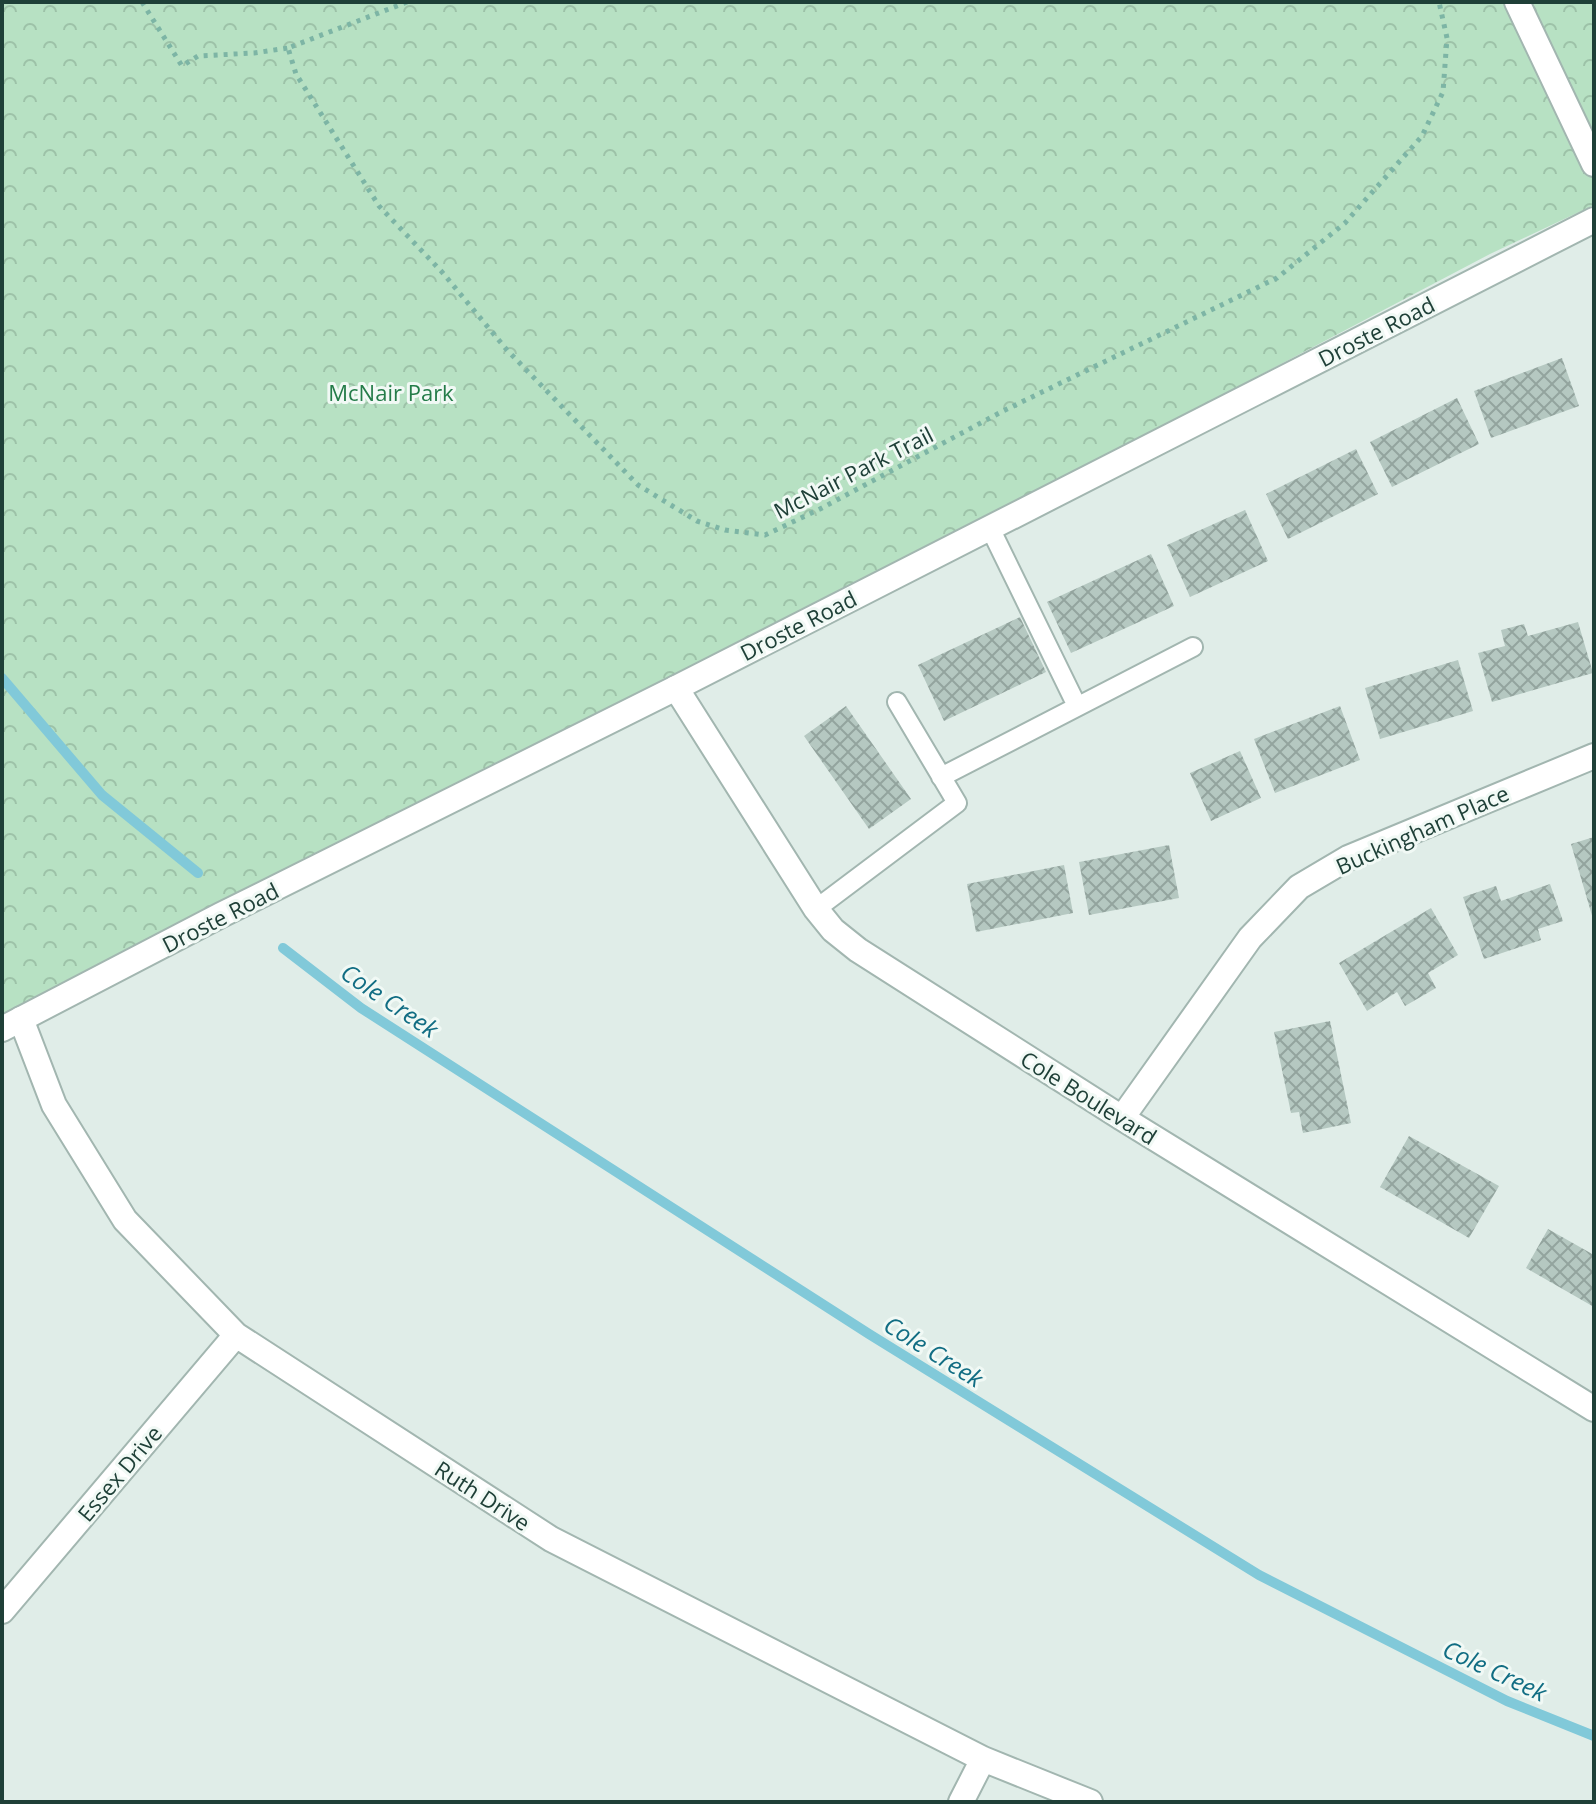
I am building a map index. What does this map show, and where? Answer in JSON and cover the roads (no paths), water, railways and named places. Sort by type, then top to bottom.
[{"type":"street","points":[[1517,2],[1594,164]]},
{"type":"street","name":"Droste Road","points":[[12,1024],[221,915],[676,688],[1594,220]]},
{"type":"street","name":"Cole Boulevard","points":[[676,688],[816,909],[833,930],[858,950],[1122,1118],[1594,1409]]},
{"type":"street","name":"Buckingham Place","points":[[1122,1118],[1250,938],[1299,887],[1348,858],[1594,756]]},
{"type":"street","name":"Ruth Drive","points":[[12,1024],[54,1105],[125,1220],[236,1335],[551,1539],[983,1759],[1090,1802]]},
{"type":"street","name":"Essex Drive","points":[[2,1611],[236,1335]]},
{"type":"street","points":[[961,1802],[983,1759]]},
{"type":"lane","points":[[990,528],[1077,706]]},
{"type":"lane","points":[[941,777],[1193,647]]},
{"type":"lane","points":[[816,909],[957,803],[897,702]]},
{"type":"waterway","name":"Cole Creek","points":[[2,678],[102,795],[198,873]]},
{"type":"waterway","name":"Cole Creek","points":[[283,948],[361,1008],[869,1334],[1259,1575],[1507,1701],[1594,1736]]},
{"type":"park label","name":"McNair Park","points":[[391,392]]}]
